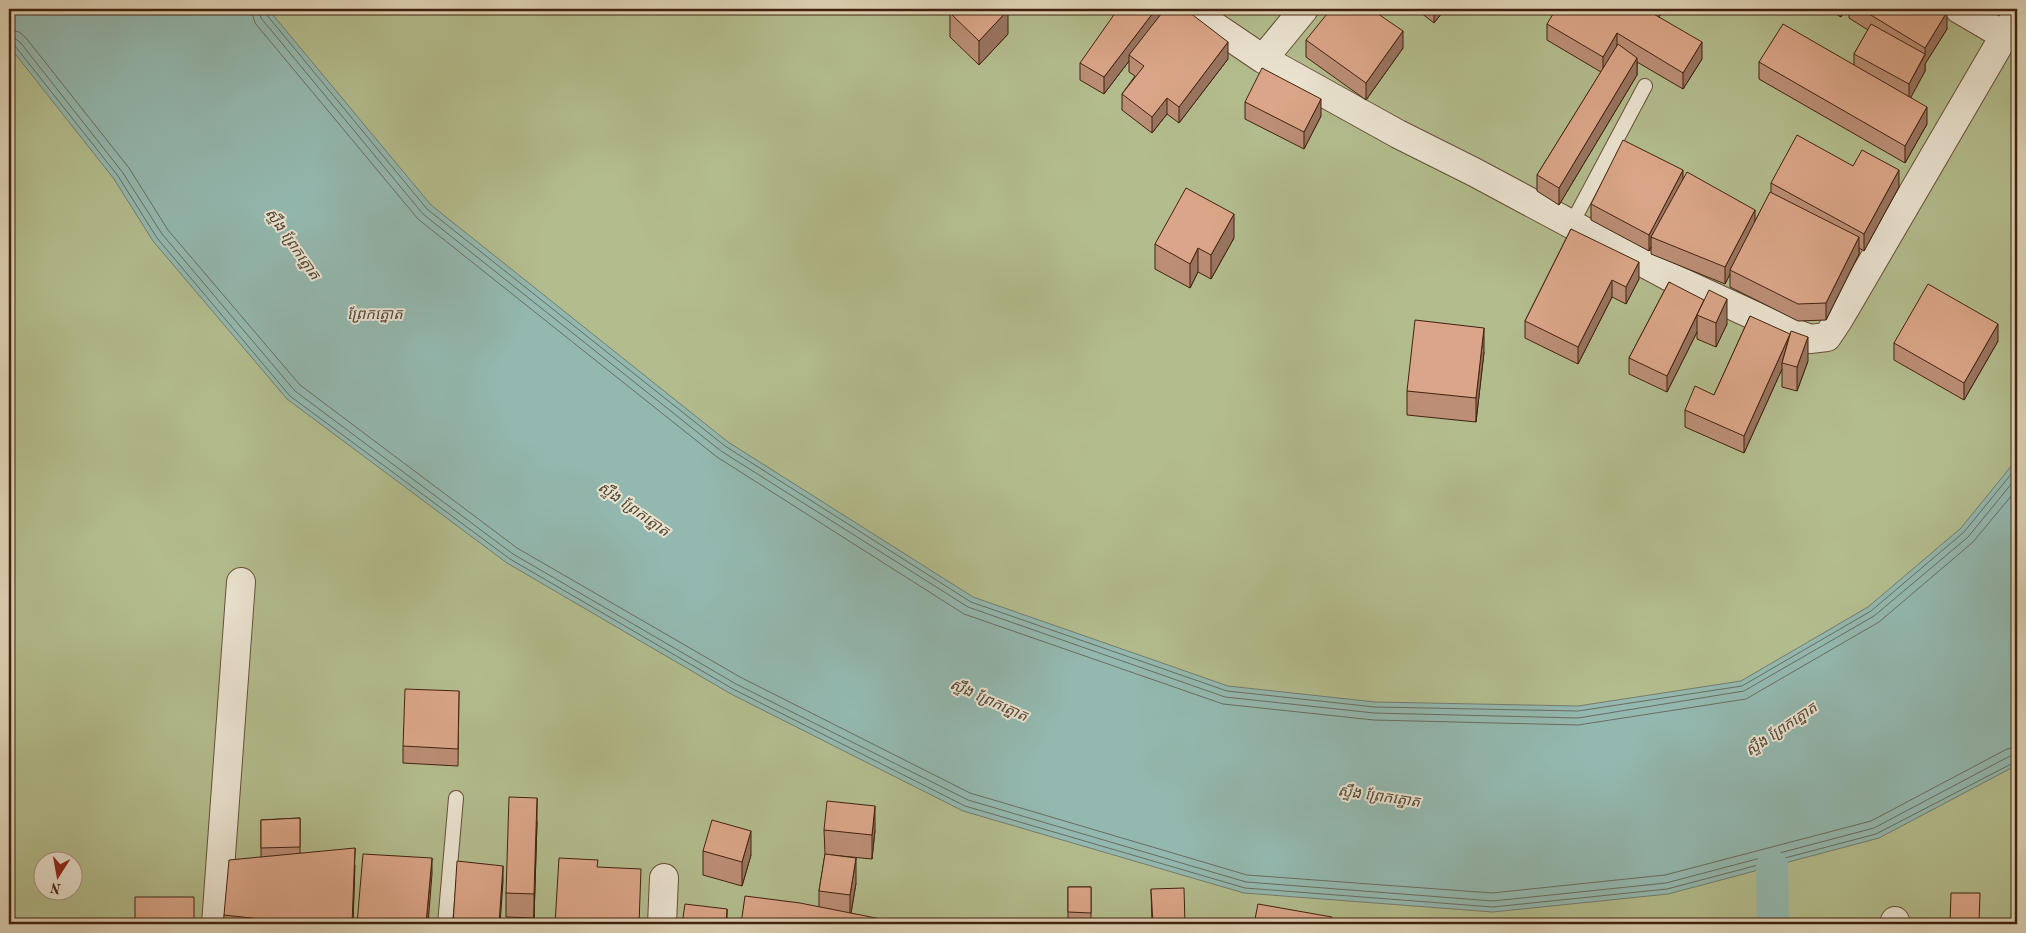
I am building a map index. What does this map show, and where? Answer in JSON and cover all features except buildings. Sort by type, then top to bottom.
[{"type":"street","points":[[1189,9],[1263,59],[1398,134],[1474,172],[1668,276],[1810,339],[1827,337],[1839,320],[2011,25],[1959,9]]},
{"type":"street","points":[[1263,59],[1304,9]]},
{"type":"street","points":[[216,924],[241,582]]},
{"type":"street","points":[[662,924],[664,878]]},
{"type":"lane","points":[[1571,225],[1645,86]]},
{"type":"lane","points":[[446,924],[456,798]]},
{"type":"green space","points":[[9,9],[2017,9],[2017,924],[9,924]]},
{"type":"water","name":"ព្រែកត្នោត","points":[[9,9],[268,9],[431,205],[728,442],[973,597],[1228,686],[1375,702],[1578,706],[1741,681],[1868,607],[1961,528],[2017,459],[2017,765],[1879,838],[1668,894],[1493,912],[1244,893],[963,811],[731,694],[507,563],[287,399],[153,241],[114,179],[9,46]]},
{"type":"waterway","points":[[1772,866],[1773,924]]},
{"type":"water label","name":"ស្ទឹង ព្រែកត្នោត","points":[[293,244]]},
{"type":"water label","name":"ស្ទឹង ព្រែកត្នោត","points":[[634,509]]},
{"type":"water label","name":"ស្ទឹង ព្រែកត្នោត","points":[[989,700]]},
{"type":"water label","name":"ស្ទឹង ព្រែកត្នោត","points":[[1781,729]]},
{"type":"water label","name":"ស្ទឹង ព្រែកត្នោត","points":[[1379,796]]}]
